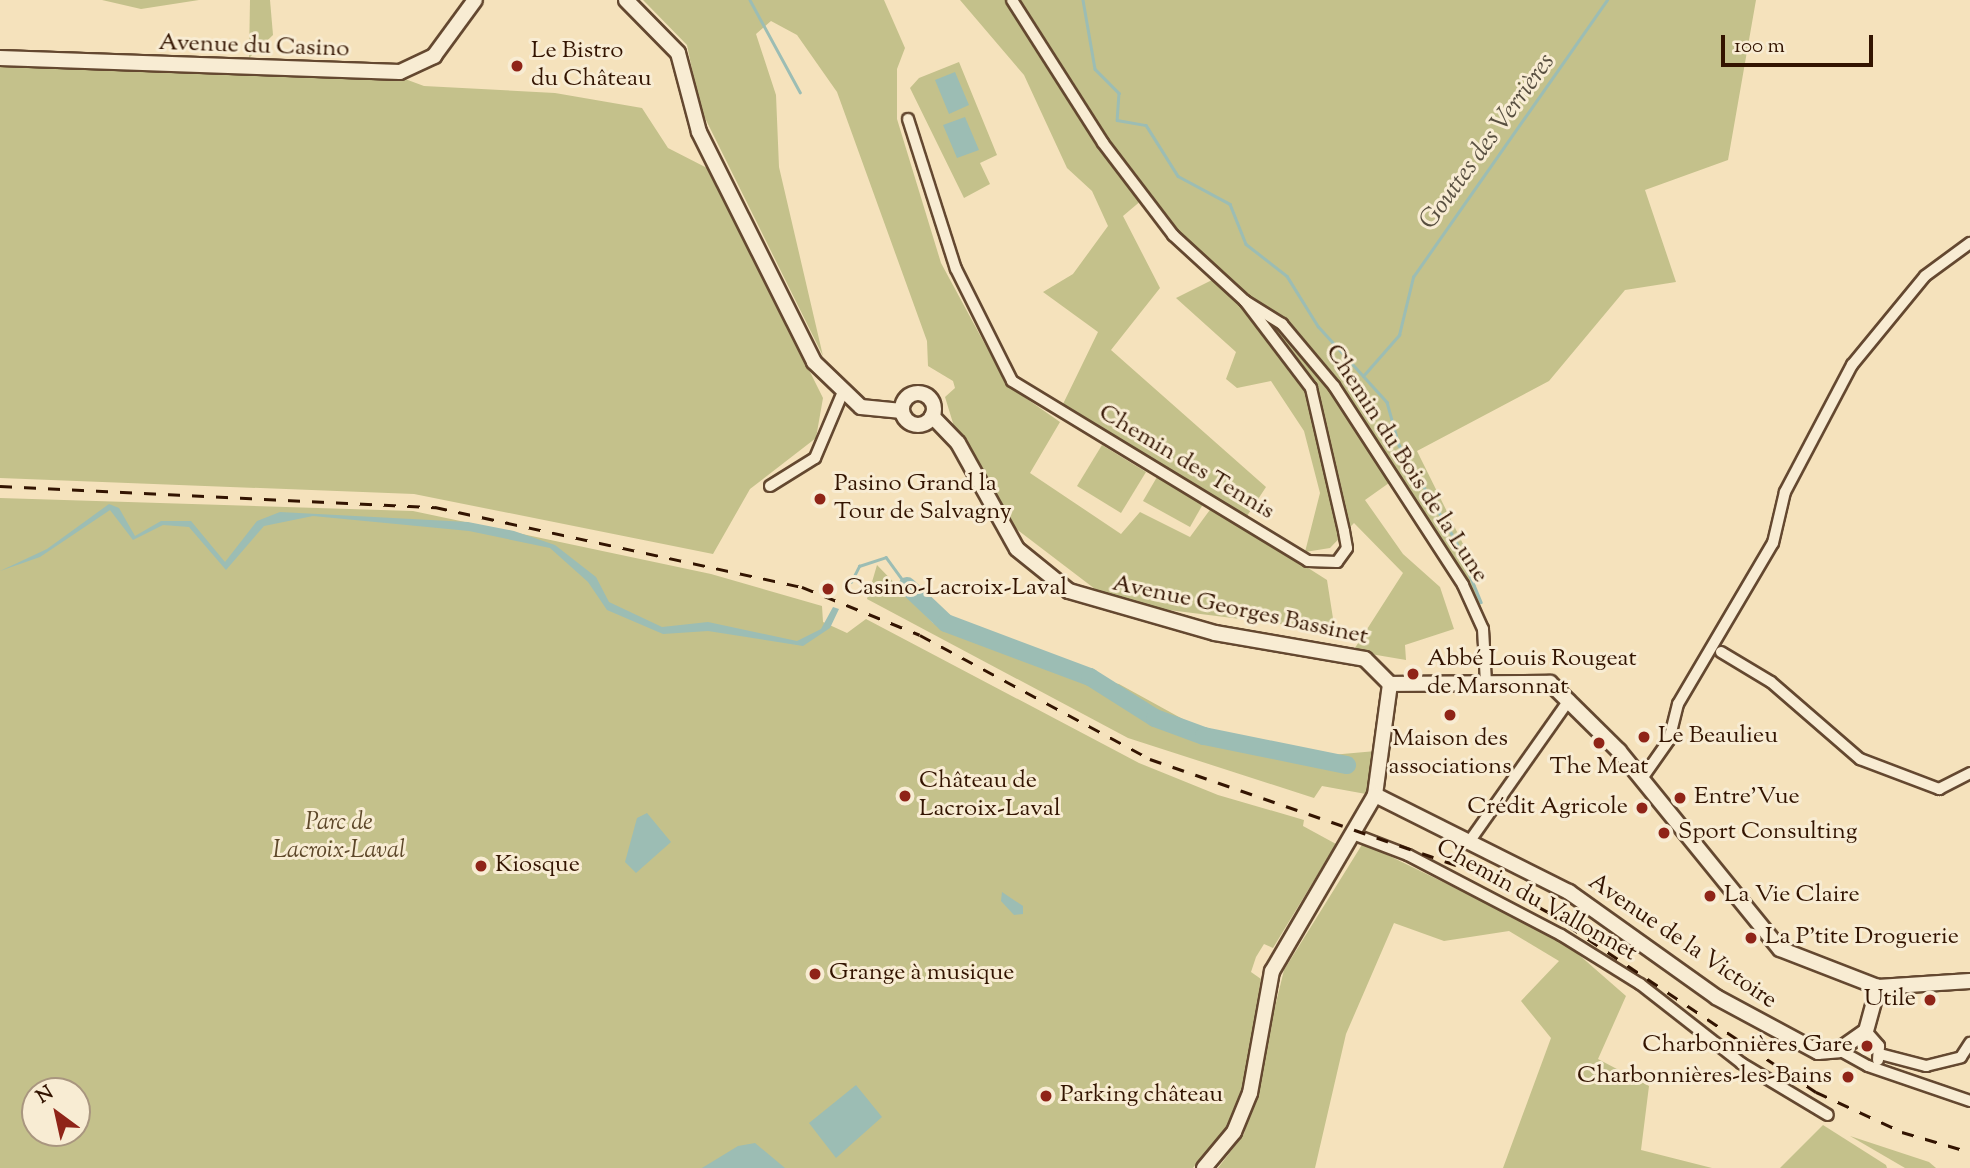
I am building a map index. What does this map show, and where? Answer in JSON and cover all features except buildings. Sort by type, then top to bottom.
[{"type":"street","name":"Avenue du Casino","points":[[0,58],[400,72],[434,56],[475,0]]},
{"type":"street","points":[[626,0],[678,53],[696,121],[726,191],[814,362],[848,397],[904,405],[926,395],[929,419],[911,423],[904,405]]},
{"type":"street","name":"Chemin du Bois de la Lune","points":[[1012,0],[1102,143],[1173,235],[1245,301],[1282,324],[1311,353],[1463,585],[1483,629],[1486,682]]},
{"type":"street","name":"Chemin des Tennis","points":[[908,119],[956,269],[1012,381],[1308,561],[1337,562],[1347,548],[1311,388],[1245,301]]},
{"type":"street","points":[[1641,780],[1669,740],[1688,686],[1773,543],[1785,492],[1846,377],[1889,314],[1925,276],[1970,243]]},
{"type":"street","points":[[770,485],[814,458],[848,397]]},
{"type":"street","name":"Avenue Georges Bassinet","points":[[929,419],[958,443],[965,463],[988,502],[1035,567],[1093,602],[1214,633],[1365,659],[1390,684]]},
{"type":"street","points":[[1721,652],[1771,682],[1860,759],[1938,789],[1970,773]]},
{"type":"street","points":[[1204,1168],[1234,1132],[1250,1093],[1272,971],[1372,800],[1390,684],[1550,683],[1569,700],[1641,780],[1780,948],[1878,987],[1970,981]]},
{"type":"street","points":[[1469,842],[1569,700]]},
{"type":"street","name":"Avenue de la Victoire","points":[[1372,800],[1469,842],[1569,892],[1759,1024],[1818,1052],[1839,1050]]},
{"type":"street","name":"Chemin du Vallonnet","points":[[1353,834],[1408,855],[1561,935],[1640,984],[1741,1063],[1828,1115]]},
{"type":"street","points":[[1839,1050],[1866,1031],[1878,987]]},
{"type":"street","points":[[1866,1031],[1880,1054],[1926,1066],[1961,1057],[1970,1043]]},
{"type":"street","points":[[1839,1050],[1970,1101]]},
{"type":"street","points":[[1875,1066],[1880,1054]]},
{"type":"green space","points":[[102,0],[199,0],[141,9]]},
{"type":"green space","points":[[250,0],[270,0],[273,35],[249,58]]},
{"type":"green space","points":[[643,0],[884,0],[905,48],[897,69],[897,119],[941,263],[1007,385],[1060,422],[1030,473],[1121,534],[1140,512],[1190,537],[1212,507],[1327,580],[1335,631],[1153,608],[1095,589],[1002,518],[956,433],[945,397],[955,388],[953,381],[928,366],[927,341],[837,92],[797,35],[771,21],[756,34],[776,95],[779,167],[823,356],[700,108],[687,45]]},
{"type":"green space","points":[[960,0],[1756,0],[1728,160],[1645,190],[1676,282],[1625,290],[1549,381],[1417,451],[1466,550],[1485,622],[1396,478],[1365,500],[1403,554],[1440,587],[1454,629],[1405,645],[1406,660],[1353,651],[1403,573],[1354,523],[1330,548],[1305,552],[1320,493],[1304,431],[1271,381],[1237,388],[1226,379],[1236,352],[1176,298],[1222,275],[1177,233],[1149,194],[1123,216],[1160,288],[1111,350],[1266,487],[1247,516],[1063,404],[1098,332],[1043,292],[1073,274],[1108,226],[1092,191],[1067,168],[1024,75]]},
{"type":"green space","points":[[959,62],[997,155],[980,163],[990,184],[964,198],[910,88],[919,78]]},
{"type":"green space","points":[[0,64],[405,79],[424,86],[555,93],[642,108],[668,148],[709,169],[823,398],[816,438],[750,489],[713,554],[414,494],[0,478]]},
{"type":"green space","points":[[1102,445],[1146,472],[1121,513],[1077,486]]},
{"type":"green space","points":[[1157,477],[1203,504],[1190,527],[1143,501]]},
{"type":"green space","name":"Parc de Lacroix-Laval","points":[[0,498],[413,511],[711,574],[822,606],[823,622],[847,633],[866,619],[1139,763],[1218,795],[1304,820],[1303,826],[1336,844],[1273,948],[1264,944],[1256,957],[1251,972],[1261,979],[1244,1092],[1233,1119],[1193,1168],[0,1168]]},
{"type":"green space","points":[[877,565],[933,623],[1057,673],[1119,684],[1210,734],[1320,756],[1376,751],[1366,794],[1322,786],[1314,798],[1128,738],[867,599]]},
{"type":"green space","points":[[1363,843],[1562,940],[1626,996],[1598,1059],[1649,1086],[1641,1150],[1712,1168],[1503,1168],[1551,1038],[1521,1001],[1559,961],[1509,931],[1444,941],[1394,923],[1346,1034],[1315,1168],[1218,1168],[1244,1134],[1284,970]]},
{"type":"green space","points":[[1823,1125],[1886,1165],[1887,1168],[1780,1168]]},
{"type":"green space","points":[[1850,1136],[1929,1162],[1936,1168],[1905,1168]]},
{"type":"water","points":[[955,72],[969,105],[949,114],[935,80]]},
{"type":"water","points":[[965,117],[979,150],[957,158],[943,125]]},
{"type":"water","points":[[109,504],[119,508],[135,536],[161,521],[191,521],[225,562],[257,521],[280,512],[468,522],[514,531],[555,545],[596,577],[609,602],[662,627],[708,622],[797,641],[821,629],[833,607],[839,609],[830,628],[803,646],[708,631],[663,634],[607,610],[588,582],[550,548],[469,531],[313,516],[264,526],[226,570],[189,527],[163,525],[133,540],[110,510],[40,557],[0,571],[47,549]]},
{"type":"water","points":[[647,813],[671,842],[636,873],[625,862],[637,818]]},
{"type":"water","points":[[1002,892],[1023,906],[1023,914],[1014,915],[1001,901]]},
{"type":"water","points":[[856,1085],[882,1117],[836,1158],[809,1123]]},
{"type":"water","points":[[755,1143],[785,1168],[702,1168],[738,1146]]},
{"type":"waterway","points":[[750,0],[800,92]]},
{"type":"waterway","points":[[1083,0],[1095,69],[1119,93],[1117,120],[1146,125],[1178,176],[1230,204],[1246,244],[1287,276],[1318,326],[1387,402],[1399,445],[1456,541],[1481,602]]},
{"type":"waterway","name":"Gouttes des Verrières","points":[[1363,376],[1399,335],[1413,277],[1607,0]]},
{"type":"waterway","points":[[851,582],[859,566],[886,557],[907,586]]},
{"type":"waterway","points":[[907,586],[946,623],[1090,677],[1155,718],[1204,736],[1347,765]]},
{"type":"railway","points":[[0,486],[435,507],[802,587],[920,635],[1150,759],[1474,871],[1548,912],[1816,1092],[1902,1132],[1970,1152]]},
{"type":"place","name":"Le Bistro du Château","points":[[517,66]]},
{"type":"place","name":"Pasino Grand la Tour de Salvagny","points":[[820,499]]},
{"type":"place","name":"Casino-Lacroix-Laval","points":[[828,589]]},
{"type":"place","name":"Abbé Louis Rougeat de Marsonnat","points":[[1413,674]]},
{"type":"place","name":"Maison des associations","points":[[1450,715]]},
{"type":"place","name":"Le Beaulieu","points":[[1644,737]]},
{"type":"place","name":"The Meat","points":[[1599,743]]},
{"type":"place","name":"Château de Lacroix-Laval","points":[[905,796]]},
{"type":"place","name":"Entre'Vue","points":[[1680,798]]},
{"type":"place","name":"Crédit Agricole","points":[[1642,808]]},
{"type":"place","name":"Sport Consulting","points":[[1664,833]]},
{"type":"place","name":"Kiosque","points":[[481,866]]},
{"type":"place","name":"La Vie Claire","points":[[1710,896]]},
{"type":"place","name":"La P'tite Droguerie","points":[[1751,938]]},
{"type":"place","name":"Grange à musique","points":[[815,974]]},
{"type":"place","name":"Utile","points":[[1930,1000]]},
{"type":"place","name":"Charbonnières Gare","points":[[1867,1046]]},
{"type":"place","name":"Charbonnières-les-Bains","points":[[1848,1077]]},
{"type":"place","name":"Parking château","points":[[1046,1096]]}]
